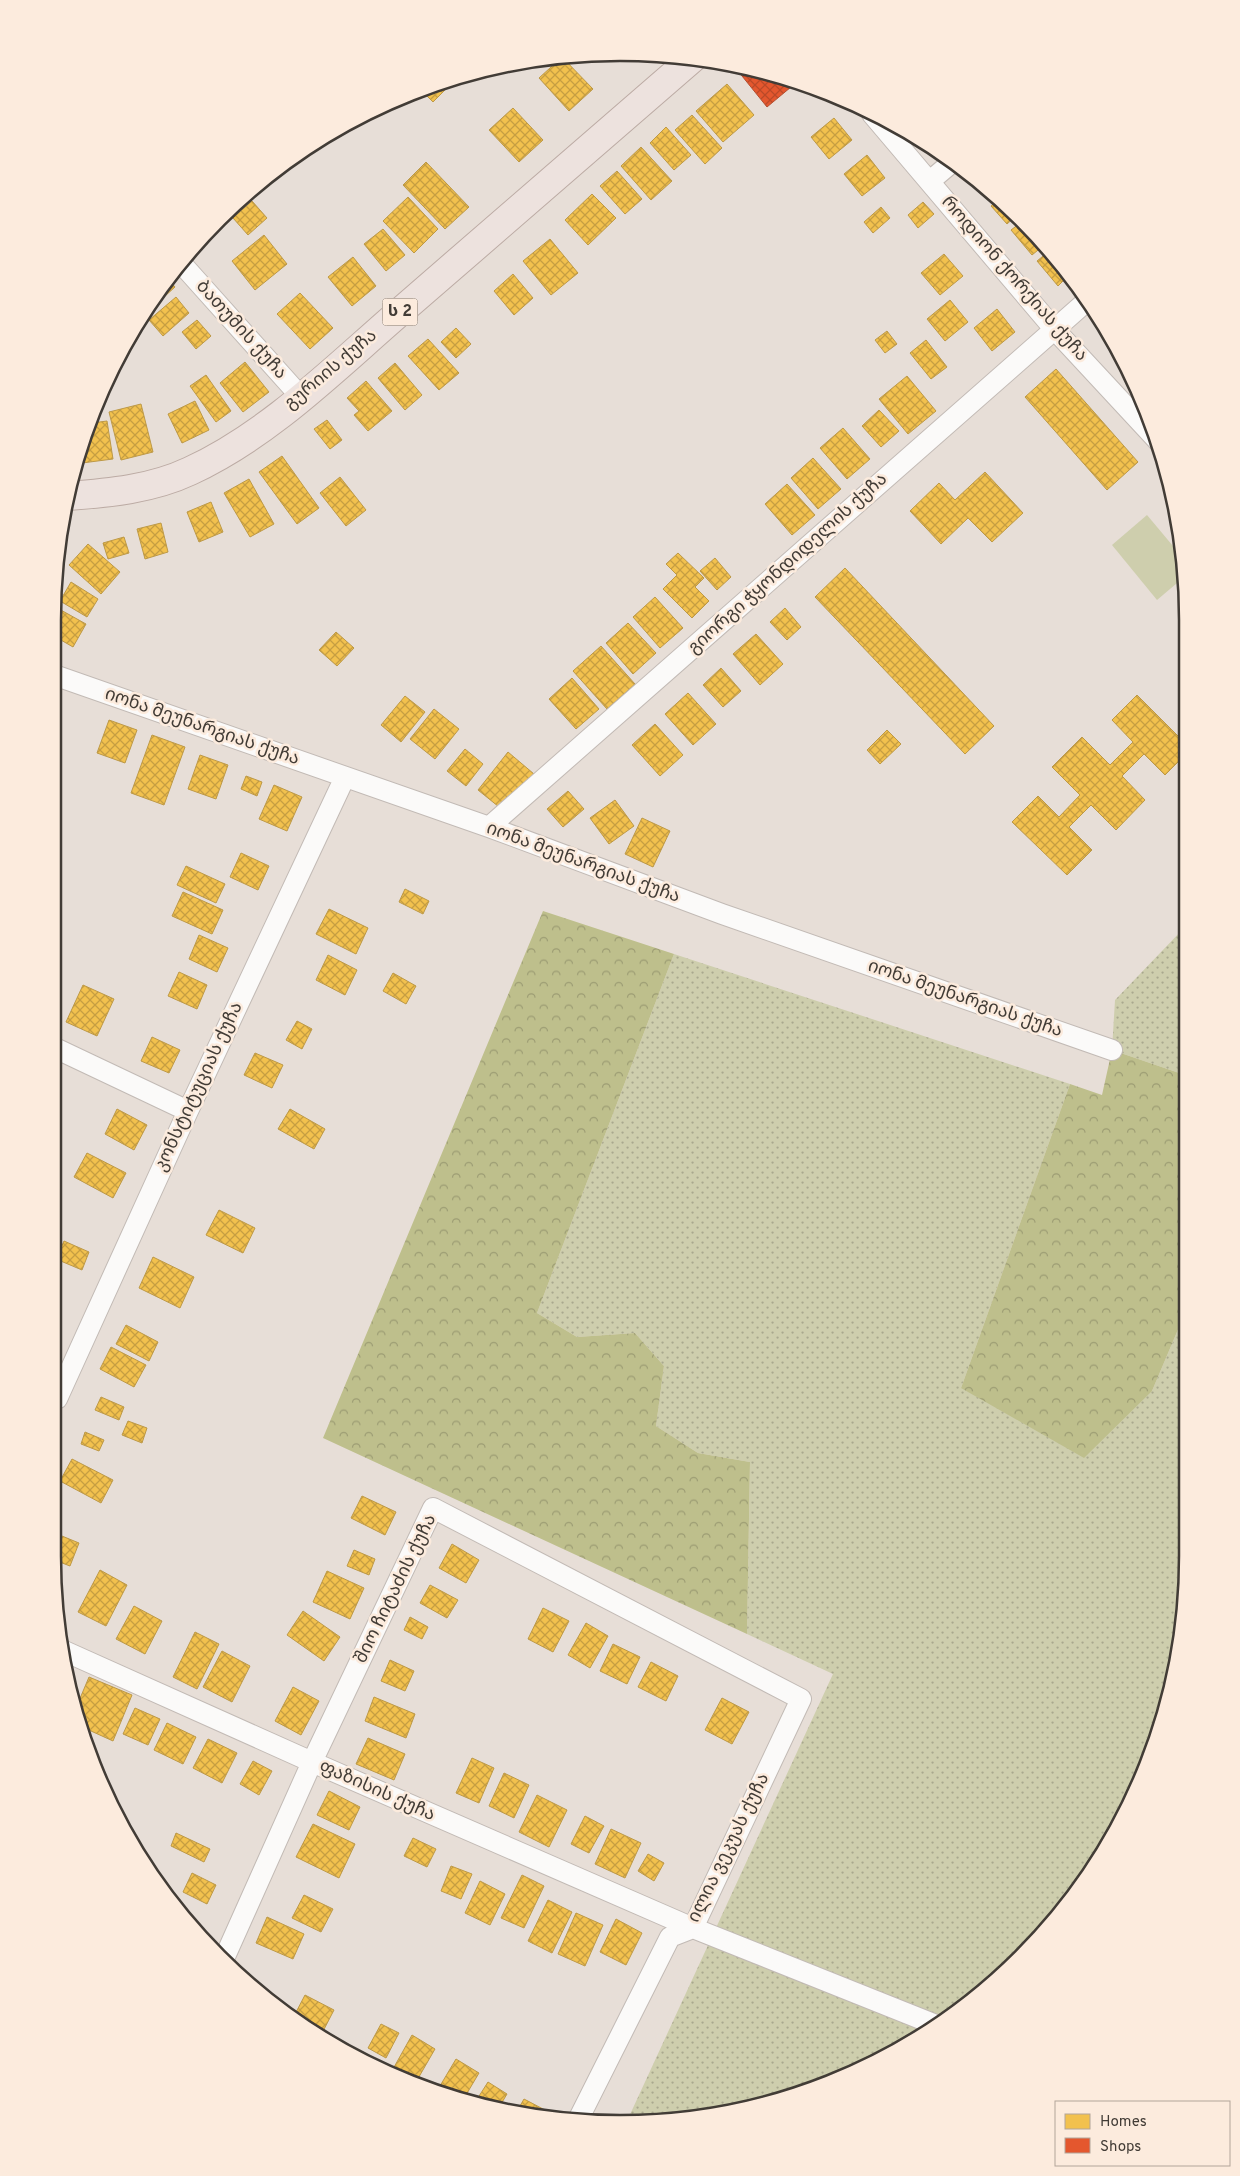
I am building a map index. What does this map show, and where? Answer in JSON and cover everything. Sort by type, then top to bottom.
[{"type":"highway","name":"გურიის ქუჩა","points":[[75,495],[147,486],[188,472],[231,450],[301,397],[685,65]]},
{"type":"street","name":"როდიონ ქორქიას ქუჩა","points":[[884,128],[1055,330],[1143,425]]},
{"type":"street","points":[[930,181],[946,167]]},
{"type":"street","name":"ბათუმის ქუჩა","points":[[186,269],[301,397]]},
{"type":"street","name":"გიორგი ჭყონდიდელის ქუჩა","points":[[489,827],[1082,306]]},
{"type":"street","name":"იონა მეუნარგიას ქუჩა","points":[[61,677],[489,827],[722,914],[1112,1050]]},
{"type":"street","name":"კონსტიტუციას ქუჩა","points":[[63,1365],[188,1111],[345,777]]},
{"type":"street","points":[[61,1051],[188,1111]]},
{"type":"street","name":"შიო ჩიტაძის ქუჩა","points":[[227,1953],[312,1762],[433,1508],[801,1698]]},
{"type":"street","name":"ფაზისის ქუჩა","points":[[70,1654],[312,1762],[693,1928],[929,2021]]},
{"type":"street","name":"ილია ვეკუას ქუჩა","points":[[581,2114],[670,1938],[693,1928],[801,1698]]},
{"type":"green space","points":[[1147,515],[1174,547],[1178,582],[1157,600],[1112,545]]},
{"type":"green space","points":[[543,911],[674,954],[537,1313],[577,1337],[635,1333],[664,1366],[656,1426],[698,1453],[750,1462],[747,1634],[323,1438]]},
{"type":"green space","points":[[1179,933],[1179,1073],[1112,1050],[1115,1000]]},
{"type":"green space","points":[[674,954],[1070,1084],[961,1388],[1152,1391],[1179,1327],[1179,1556],[1178,1593],[1174,1629],[1160,1701],[1136,1770],[1121,1803],[1085,1866],[1063,1896],[1015,1951],[988,1976],[930,2021],[899,2040],[834,2072],[800,2085],[765,2096],[729,2104],[657,2114],[630,2115],[833,1674],[747,1634],[750,1462],[698,1453],[656,1426],[664,1366],[635,1333],[577,1337],[537,1313]]},
{"type":"green space","points":[[1112,1050],[1179,1073],[1179,1327],[1152,1391],[1084,1458],[961,1388],[1070,1084],[1102,1095]]},
{"type":"building: Homes","points":[[568,64],[593,89],[569,111],[539,78],[553,65]]},
{"type":"building: Homes","points":[[727,84],[754,115],[723,142],[696,111]]},
{"type":"building: Homes","points":[[446,89],[433,102],[427,96]]},
{"type":"building: Homes","points":[[513,108],[543,140],[519,162],[489,130]]},
{"type":"building: Homes","points":[[692,115],[722,148],[705,164],[675,130]]},
{"type":"building: Homes","points":[[834,118],[852,140],[829,159],[811,137]]},
{"type":"building: Homes","points":[[666,127],[691,155],[674,170],[650,143]]},
{"type":"building: Homes","points":[[641,147],[672,181],[651,200],[621,166]]},
{"type":"building: Homes","points":[[867,155],[885,178],[862,196],[844,174]]},
{"type":"building: Homes","points":[[426,162],[469,207],[445,229],[403,185]]},
{"type":"building: Homes","points":[[617,171],[642,199],[625,214],[600,186]]},
{"type":"building: Homes","points":[[592,194],[616,218],[588,245],[565,220]]},
{"type":"building: Homes","points":[[408,197],[438,229],[414,253],[383,221]]},
{"type":"building: Homes","points":[[252,201],[267,218],[248,235],[233,218]]},
{"type":"building: Homes","points":[[923,202],[934,214],[918,228],[908,215]]},
{"type":"building: Homes","points":[[993,204],[1011,221],[1007,224],[991,206]]},
{"type":"building: Homes","points":[[881,207],[890,218],[873,233],[864,222]]},
{"type":"building: Homes","points":[[1016,226],[1038,250],[1032,255],[1011,230]]},
{"type":"building: Homes","points":[[383,229],[405,255],[386,271],[364,244]]},
{"type":"building: Homes","points":[[264,235],[287,264],[255,290],[232,261]]},
{"type":"building: Homes","points":[[550,239],[578,273],[551,295],[523,261]]},
{"type":"building: Homes","points":[[944,254],[963,276],[940,295],[921,273]]},
{"type":"building: Homes","points":[[1043,256],[1063,281],[1058,286],[1037,261]]},
{"type":"building: Homes","points":[[353,257],[376,286],[352,306],[328,277]]},
{"type":"building: Homes","points":[[513,274],[533,298],[514,315],[494,291]]},
{"type":"building: Homes","points":[[173,285],[175,287],[166,295]]},
{"type":"building: Homes","points":[[300,293],[333,328],[310,349],[277,314]]},
{"type":"building: Homes","points":[[176,297],[189,313],[163,336],[149,320]]},
{"type":"building: Homes","points":[[950,300],[968,322],[945,341],[927,319]]},
{"type":"building: Homes","points":[[997,309],[1015,332],[992,351],[974,328]]},
{"type":"building: Homes","points":[[197,320],[211,336],[196,349],[182,332]]},
{"type":"building: Homes","points":[[456,328],[471,344],[456,358],[441,342]]},
{"type":"building: Homes","points":[[887,331],[897,344],[885,353],[875,340]]},
{"type":"building: Homes","points":[[428,339],[459,373],[439,390],[408,356]]},
{"type":"building: Homes","points":[[926,340],[947,367],[931,379],[910,353]]},
{"type":"building: Homes","points":[[245,362],[269,392],[243,412],[220,383]]},
{"type":"building: Homes","points":[[395,363],[422,395],[405,410],[378,378]]},
{"type":"building: Homes","points":[[1056,369],[1138,462],[1107,490],[1025,397]]},
{"type":"building: Homes","points":[[206,375],[231,411],[216,422],[190,386]]},
{"type":"building: Homes","points":[[907,376],[936,411],[908,434],[879,399]]},
{"type":"building: Homes","points":[[366,381],[392,411],[368,431],[354,415],[359,411],[347,398]]},
{"type":"building: Homes","points":[[195,401],[209,430],[182,443],[168,414]]},
{"type":"building: Homes","points":[[141,404],[153,452],[121,460],[109,412]]},
{"type":"building: Homes","points":[[879,410],[899,431],[881,447],[862,426]]},
{"type":"building: Homes","points":[[327,420],[342,440],[330,449],[314,429]]},
{"type":"building: Homes","points":[[107,421],[113,459],[84,463],[91,440],[98,422]]},
{"type":"building: Homes","points":[[843,428],[870,459],[847,479],[820,448]]},
{"type":"building: Homes","points":[[282,456],[319,508],[297,524],[259,472]]},
{"type":"building: Homes","points":[[813,458],[841,489],[818,509],[791,478]]},
{"type":"building: Homes","points":[[985,472],[1023,513],[992,542],[968,518],[941,544],[910,511],[939,483],[955,500]]},
{"type":"building: Homes","points":[[340,477],[366,510],[346,526],[320,493]]},
{"type":"building: Homes","points":[[249,479],[274,524],[250,537],[224,493]]},
{"type":"building: Homes","points":[[787,484],[815,515],[792,535],[765,504]]},
{"type":"building: Homes","points":[[211,502],[223,532],[199,542],[187,512]]},
{"type":"building: Homes","points":[[161,523],[168,552],[145,559],[137,529]]},
{"type":"building: Homes","points":[[124,537],[129,553],[108,559],[103,543]]},
{"type":"building: Homes","points":[[88,544],[120,572],[101,594],[69,565]]},
{"type":"building: Homes","points":[[678,553],[704,578],[695,587],[709,601],[692,618],[663,589],[677,575],[666,564]]},
{"type":"building: Homes","points":[[715,558],[731,577],[717,590],[700,571]]},
{"type":"building: Homes","points":[[845,568],[994,726],[965,754],[815,597]]},
{"type":"building: Homes","points":[[71,582],[98,599],[87,617],[61,602]]},
{"type":"building: Homes","points":[[655,597],[683,628],[660,648],[633,617]]},
{"type":"building: Homes","points":[[785,608],[801,627],[787,640],[770,622]]},
{"type":"building: Homes","points":[[61,610],[86,624],[73,647],[61,640]]},
{"type":"building: Homes","points":[[628,623],[656,653],[633,674],[606,643]]},
{"type":"building: Homes","points":[[336,632],[354,648],[337,666],[319,650]]},
{"type":"building: Homes","points":[[756,634],[783,664],[760,685],[733,654]]},
{"type":"building: Homes","points":[[601,646],[635,684],[607,709],[573,671]]},
{"type":"building: Homes","points":[[721,668],[741,691],[723,707],[703,685]]},
{"type":"building: Homes","points":[[572,678],[599,709],[576,729],[549,699]]},
{"type":"building: Homes","points":[[688,693],[716,724],[693,745],[665,714]]},
{"type":"building: Homes","points":[[1137,695],[1179,737],[1179,761],[1165,775],[1144,754],[1122,776],[1145,800],[1116,830],[1091,805],[1069,827],[1092,850],[1067,875],[1012,822],[1038,796],[1059,817],[1080,795],[1052,767],[1082,737],[1110,765],[1133,742],[1112,720]]},
{"type":"building: Homes","points":[[405,696],[425,712],[401,742],[381,725]]},
{"type":"building: Homes","points":[[434,709],[459,729],[435,759],[410,739]]},
{"type":"building: Homes","points":[[109,720],[137,730],[125,763],[97,753]]},
{"type":"building: Homes","points":[[655,724],[683,755],[660,776],[632,745]]},
{"type":"building: Homes","points":[[887,730],[901,744],[880,764],[867,750]]},
{"type":"building: Homes","points":[[152,735],[185,747],[164,805],[131,793]]},
{"type":"building: Homes","points":[[465,749],[483,764],[466,786],[447,771]]},
{"type":"building: Homes","points":[[508,752],[534,774],[504,811],[478,790]]},
{"type":"building: Homes","points":[[200,755],[228,765],[216,799],[188,789]]},
{"type":"building: Homes","points":[[246,776],[262,782],[257,796],[241,789]]},
{"type":"building: Homes","points":[[274,785],[302,797],[287,831],[259,819]]},
{"type":"building: Homes","points":[[568,791],[584,809],[563,827],[547,809]]},
{"type":"building: Homes","points":[[615,800],[634,826],[609,844],[590,818]]},
{"type":"building: Homes","points":[[642,818],[670,831],[653,867],[625,854]]},
{"type":"building: Homes","points":[[241,853],[269,866],[258,890],[230,877]]},
{"type":"building: Homes","points":[[186,866],[225,884],[216,903],[177,885]]},
{"type":"building: Homes","points":[[405,889],[429,901],[423,914],[399,902]]},
{"type":"building: Homes","points":[[183,892],[223,910],[212,934],[172,916]]},
{"type":"building: Homes","points":[[329,909],[368,928],[356,954],[316,934]]},
{"type":"building: Homes","points":[[199,935],[228,948],[217,972],[189,959]]},
{"type":"building: Homes","points":[[328,955],[357,970],[345,995],[316,980]]},
{"type":"building: Homes","points":[[179,972],[207,985],[197,1009],[168,996]]},
{"type":"building: Homes","points":[[393,973],[416,986],[406,1004],[383,991]]},
{"type":"building: Homes","points":[[83,985],[114,999],[97,1036],[66,1022]]},
{"type":"building: Homes","points":[[297,1021],[312,1029],[302,1049],[286,1040]]},
{"type":"building: Homes","points":[[152,1037],[180,1050],[169,1073],[141,1061]]},
{"type":"building: Homes","points":[[255,1053],[283,1065],[272,1088],[244,1075]]},
{"type":"building: Homes","points":[[117,1109],[147,1125],[134,1150],[105,1134]]},
{"type":"building: Homes","points":[[290,1109],[325,1129],[314,1149],[278,1129]]},
{"type":"building: Homes","points":[[87,1153],[126,1173],[113,1198],[74,1177]]},
{"type":"building: Homes","points":[[219,1210],[255,1228],[243,1253],[206,1235]]},
{"type":"building: Homes","points":[[64,1241],[89,1252],[82,1270],[61,1261],[61,1248]]},
{"type":"building: Homes","points":[[153,1257],[194,1277],[180,1308],[139,1288]]},
{"type":"building: Homes","points":[[126,1325],[158,1342],[149,1361],[116,1344]]},
{"type":"building: Homes","points":[[111,1347],[146,1365],[134,1387],[100,1369]]},
{"type":"building: Homes","points":[[101,1397],[124,1407],[119,1420],[95,1410]]},
{"type":"building: Homes","points":[[128,1421],[147,1428],[142,1443],[122,1435]]},
{"type":"building: Homes","points":[[85,1432],[104,1440],[99,1451],[81,1444]]},
{"type":"building: Homes","points":[[72,1459],[113,1480],[101,1503],[61,1482]]},
{"type":"building: Homes","points":[[362,1496],[396,1512],[385,1535],[351,1518]]},
{"type":"building: Homes","points":[[61,1536],[79,1543],[70,1566],[61,1563]]},
{"type":"building: Homes","points":[[452,1544],[479,1560],[466,1583],[439,1568]]},
{"type":"building: Homes","points":[[354,1550],[375,1559],[369,1575],[347,1566]]},
{"type":"building: Homes","points":[[100,1570],[127,1585],[106,1626],[78,1612]]},
{"type":"building: Homes","points":[[327,1571],[364,1588],[350,1619],[313,1602]]},
{"type":"building: Homes","points":[[430,1585],[458,1600],[447,1618],[420,1603]]},
{"type":"building: Homes","points":[[134,1606],[162,1621],[145,1654],[116,1639]]},
{"type":"building: Homes","points":[[543,1608],[569,1621],[553,1652],[528,1639]]},
{"type":"building: Homes","points":[[303,1611],[340,1637],[324,1661],[287,1635]]},
{"type":"building: Homes","points":[[410,1617],[428,1627],[422,1639],[404,1630]]},
{"type":"building: Homes","points":[[586,1623],[608,1636],[590,1668],[568,1655]]},
{"type":"building: Homes","points":[[195,1632],[219,1644],[197,1689],[173,1677]]},
{"type":"building: Homes","points":[[613,1644],[640,1657],[627,1684],[600,1671]]},
{"type":"building: Homes","points":[[222,1651],[250,1666],[232,1702],[203,1687]]},
{"type":"building: Homes","points":[[390,1660],[414,1671],[405,1691],[381,1681]]},
{"type":"building: Homes","points":[[651,1662],[678,1676],[666,1701],[638,1687]]},
{"type":"building: Homes","points":[[89,1677],[132,1695],[113,1741],[89,1730],[80,1699]]},
{"type":"building: Homes","points":[[293,1687],[319,1701],[301,1735],[275,1721]]},
{"type":"building: Homes","points":[[374,1697],[415,1714],[406,1738],[365,1721]]},
{"type":"building: Homes","points":[[722,1698],[749,1712],[732,1744],[705,1730]]},
{"type":"building: Homes","points":[[135,1708],[160,1719],[148,1745],[123,1734]]},
{"type":"building: Homes","points":[[167,1723],[196,1737],[183,1764],[154,1750]]},
{"type":"building: Homes","points":[[368,1738],[405,1754],[394,1780],[356,1764]]},
{"type":"building: Homes","points":[[208,1739],[237,1753],[222,1783],[193,1768]]},
{"type":"building: Homes","points":[[472,1758],[494,1768],[479,1803],[456,1793]]},
{"type":"building: Homes","points":[[253,1761],[272,1771],[259,1795],[240,1784]]},
{"type":"building: Homes","points":[[504,1773],[529,1785],[514,1818],[489,1806]]},
{"type":"building: Homes","points":[[329,1791],[360,1807],[349,1830],[317,1815]]},
{"type":"building: Homes","points":[[537,1795],[567,1810],[549,1847],[519,1832]]},
{"type":"building: Homes","points":[[585,1816],[604,1826],[589,1853],[571,1844]]},
{"type":"building: Homes","points":[[313,1824],[355,1844],[339,1878],[296,1857]]},
{"type":"building: Homes","points":[[611,1829],[641,1843],[625,1878],[595,1864]]},
{"type":"building: Homes","points":[[176,1833],[210,1849],[204,1862],[171,1846]]},
{"type":"building: Homes","points":[[413,1838],[436,1849],[427,1867],[404,1856]]},
{"type":"building: Homes","points":[[648,1854],[664,1863],[654,1881],[638,1871]]},
{"type":"building: Homes","points":[[451,1866],[472,1874],[461,1899],[441,1891]]},
{"type":"building: Homes","points":[[192,1873],[216,1885],[207,1904],[183,1892]]},
{"type":"building: Homes","points":[[522,1875],[544,1886],[524,1928],[501,1918]]},
{"type":"building: Homes","points":[[480,1881],[505,1894],[490,1925],[465,1913]]},
{"type":"building: Homes","points":[[304,1895],[333,1909],[321,1932],[292,1918]]},
{"type":"building: Homes","points":[[548,1900],[572,1912],[552,1953],[528,1941]]},
{"type":"building: Homes","points":[[576,1913],[603,1925],[585,1966],[558,1954]]},
{"type":"building: Homes","points":[[267,1917],[304,1934],[293,1959],[256,1943]]},
{"type":"building: Homes","points":[[616,1919],[642,1933],[626,1965],[600,1952]]},
{"type":"building: Homes","points":[[305,1995],[334,2010],[324,2030],[297,2011]]},
{"type":"building: Homes","points":[[381,2024],[399,2033],[386,2058],[368,2048]]},
{"type":"building: Homes","points":[[412,2035],[435,2049],[419,2077],[394,2067]]},
{"type":"building: Homes","points":[[456,2059],[479,2073],[467,2093],[440,2085]]},
{"type":"building: Homes","points":[[488,2082],[507,2094],[502,2102],[479,2097]]},
{"type":"building: Homes","points":[[524,2099],[544,2110],[520,2106]]},
{"type":"building: Shops","points":[[741,75],[790,88],[767,107]]}]
